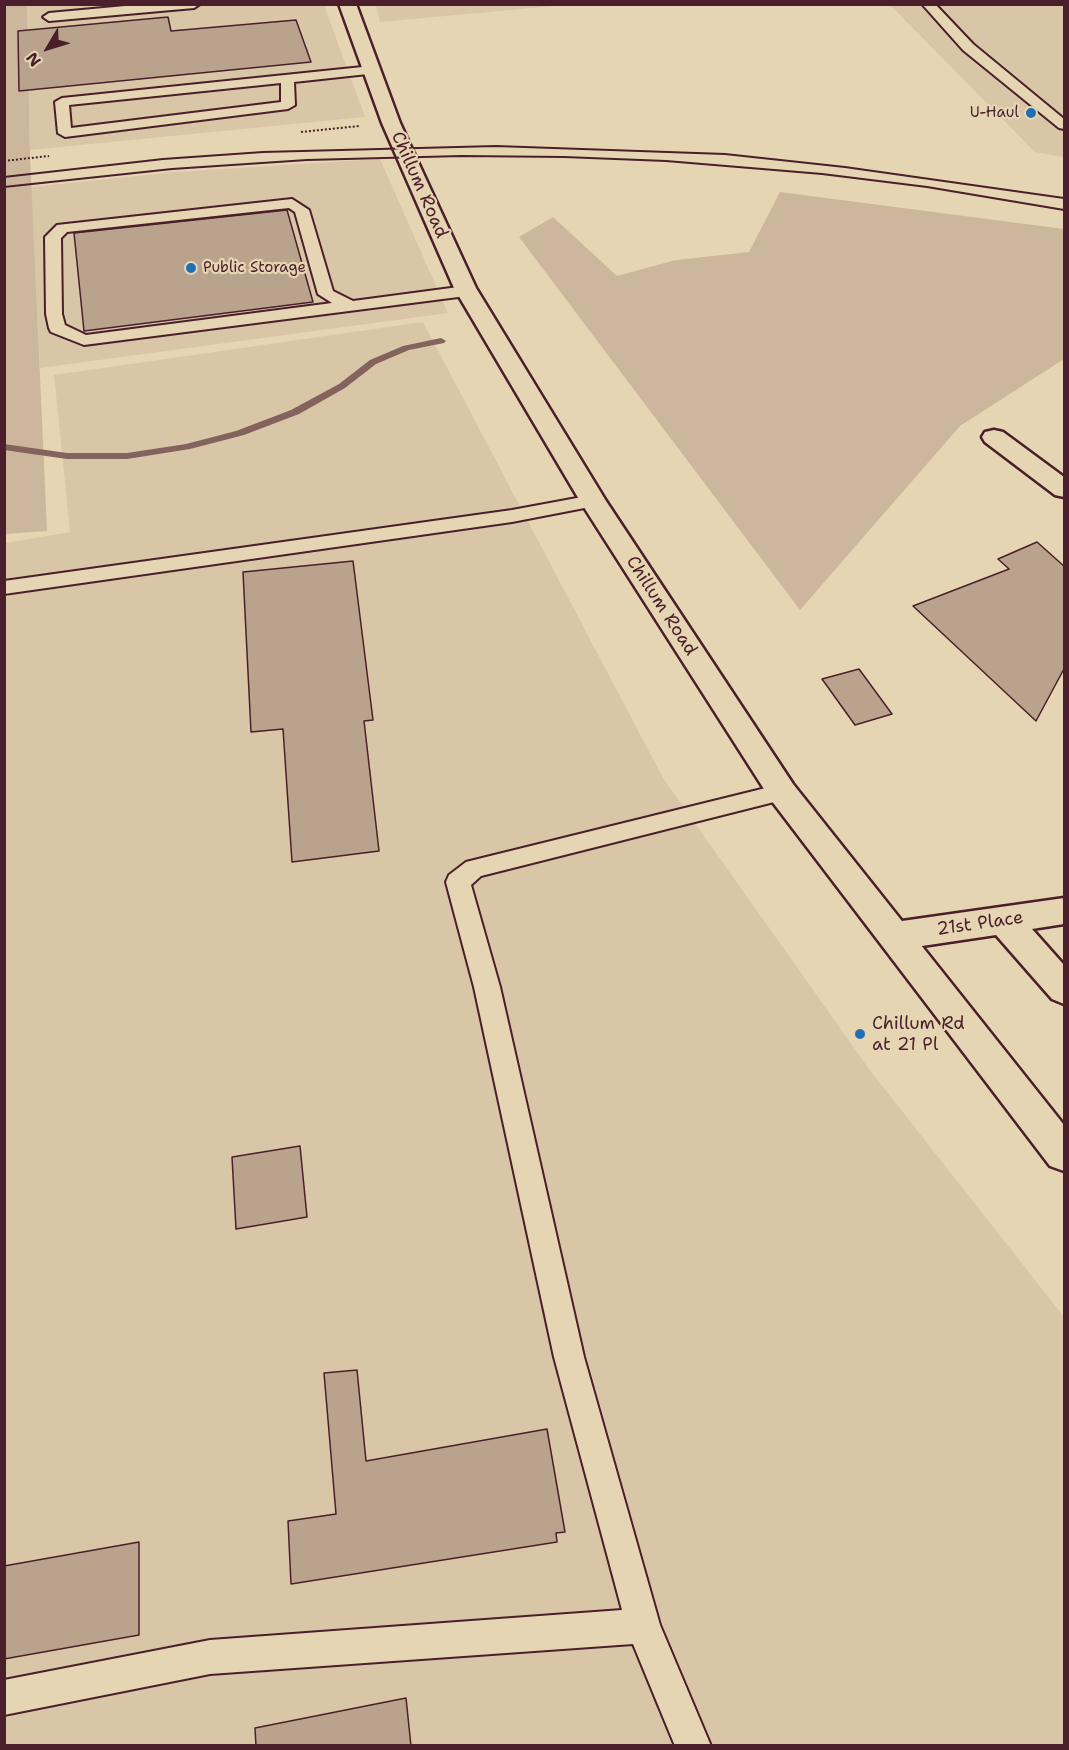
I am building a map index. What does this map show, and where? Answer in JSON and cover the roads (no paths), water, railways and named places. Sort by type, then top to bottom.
[{"type":"main road","name":"Chillum Road","points":[[347,4],[391,123],[466,291],[593,501],[782,792],[1065,1154]]},
{"type":"main road","points":[[994,437],[1065,489]]},
{"type":"main road","name":"21st Place","points":[[895,936],[1065,911]]},
{"type":"main road","points":[[1004,920],[1065,989]]},
{"type":"lane","points":[[48,17],[194,4]]},
{"type":"lane","points":[[928,4],[968,46],[1065,125]]},
{"type":"lane","points":[[287,80],[288,105],[65,133],[62,102],[372,70]]},
{"type":"lane","points":[[349,305],[326,294],[302,210],[292,203],[62,228],[53,237],[54,314],[57,328],[84,340],[466,291]]},
{"type":"lane","points":[[4,588],[512,516],[593,501]]},
{"type":"lane","points":[[693,1746],[643,1626],[568,1357],[487,987],[458,882],[474,869],[782,792]]},
{"type":"lane","points":[[4,1698],[210,1657],[643,1626]]},
{"type":"waterway","points":[[4,447],[67,456],[127,456],[186,447],[240,433],[295,412],[342,386],[373,362],[406,348],[441,341]]},
{"type":"railway","points":[[4,177],[163,159],[263,152],[496,146],[725,154],[845,167],[1064,198]]},
{"type":"railway","points":[[4,187],[172,169],[307,160],[461,156],[564,157],[666,161],[822,174],[927,187],[1064,210]]},
{"type":"place","name":"U-Haul","points":[[1031,113]]},
{"type":"place","name":"Public Storage","points":[[191,268]]},
{"type":"place","name":"Chillum Rd at 21 Pl","points":[[860,1034]]}]
